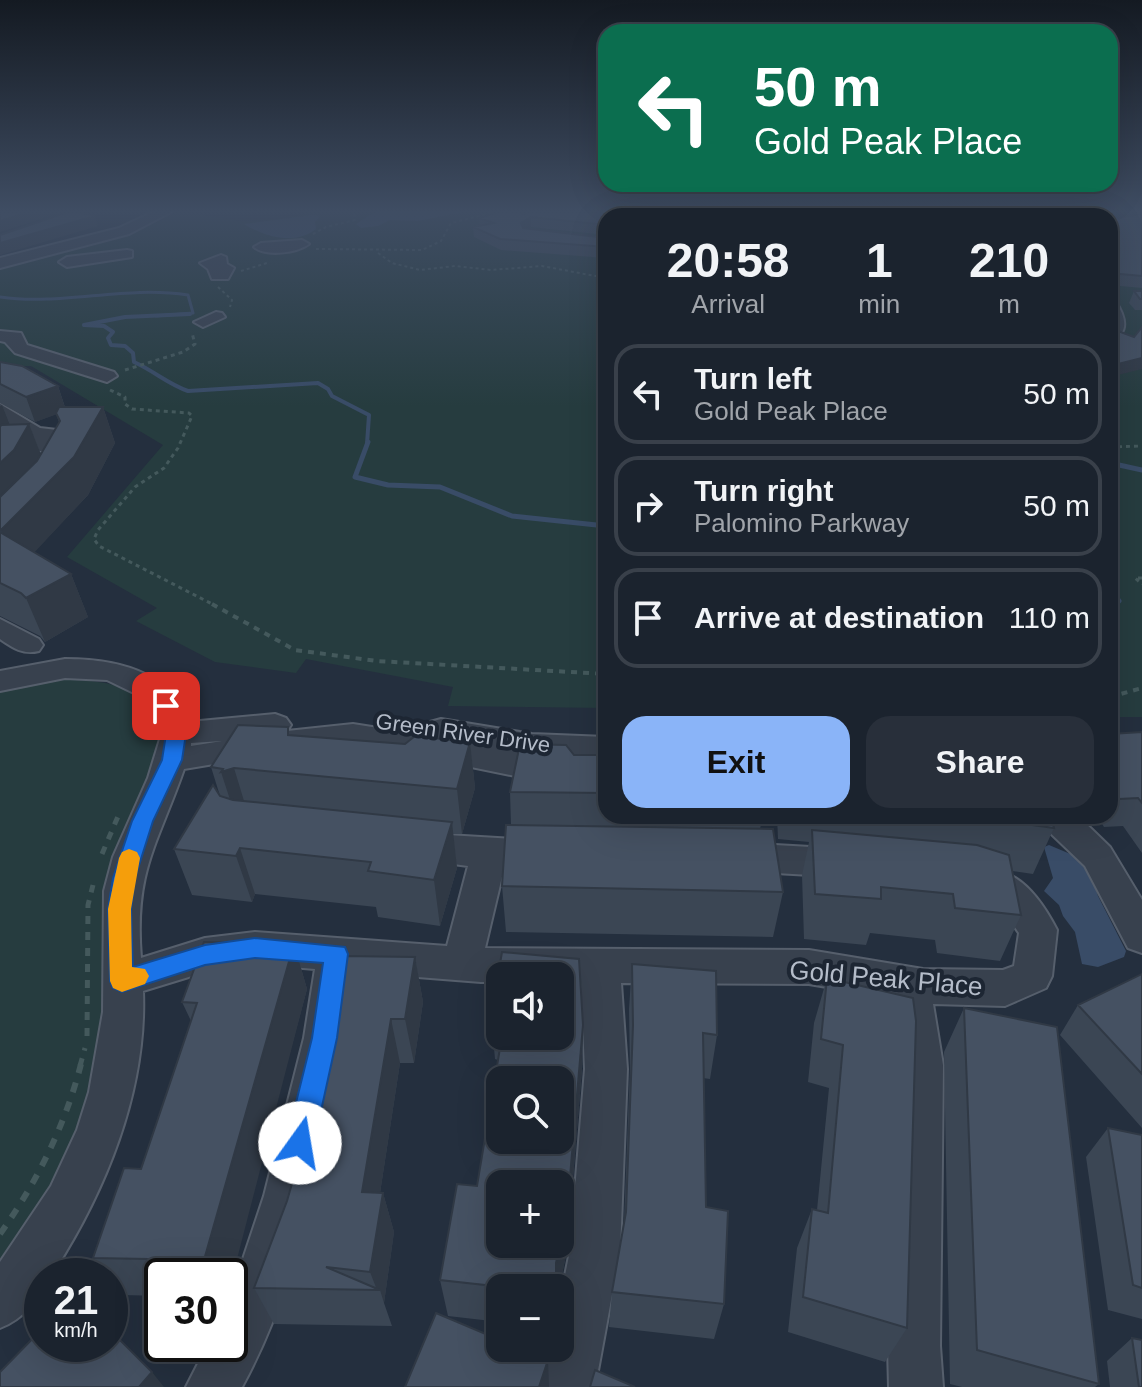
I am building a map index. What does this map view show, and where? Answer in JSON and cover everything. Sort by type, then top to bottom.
[{"type":"street","points":[[0,336],[15,337],[13,340],[21,349],[107,376]]},
{"type":"street","points":[[0,410],[29,428],[36,441],[59,456],[53,468]]},
{"type":"street","points":[[0,458],[36,441]]},
{"type":"street","points":[[0,627],[29,645]]},
{"type":"street","points":[[0,681],[91,668],[128,676],[157,695],[173,718],[174,747],[143,821],[124,878],[119,909],[123,1007],[119,1062],[101,1131],[66,1208],[0,1303]]},
{"type":"street","name":"Green River Drive","points":[[174,747],[309,721],[370,719],[532,745],[598,748]]},
{"type":"street","name":"Green River Drive","points":[[174,747],[274,743],[353,735],[409,743],[499,763],[598,769]]},
{"type":"street","points":[[1063,824],[1086,843],[1112,873],[1142,937]]},
{"type":"street","points":[[384,844],[489,854],[582,856]]},
{"type":"street","points":[[462,964],[489,854]]},
{"type":"street","points":[[706,857],[799,858],[886,867]]},
{"type":"street","name":"Gold Peak Place","points":[[122,981],[205,955],[255,948],[462,964],[600,968],[809,967],[910,984],[1005,988],[1032,976],[1038,930],[1007,888],[959,874]]},
{"type":"street","points":[[213,1387],[245,1330],[288,1196],[325,1038],[337,954]]},
{"type":"street","points":[[568,1387],[595,1251],[606,1069],[600,968]]},
{"type":"street","points":[[910,984],[922,1065],[914,1346],[916,1387]]},
{"type":"path","points":[[126,370],[159,359]]},
{"type":"path","points":[[107,376],[104,379],[106,388],[125,397],[127,407],[189,413],[192,416],[178,448],[164,468],[135,487],[98,530],[94,539],[99,546],[274,636],[295,650],[377,661],[598,674]]},
{"type":"path","points":[[1118,447],[1142,446]]},
{"type":"path","points":[[1142,578],[1135,578],[1142,584]]},
{"type":"path","points":[[1118,695],[1142,688]]},
{"type":"path","points":[[98,867],[105,841],[124,805]]},
{"type":"path","points":[[0,1234],[42,1170],[73,1097],[87,1039],[88,905],[95,879]]},
{"type":"green space","points":[[0,277],[598,277],[598,708],[448,706],[453,687],[306,659],[296,673],[215,662],[136,621],[157,608],[67,557],[163,445],[31,366],[0,366]]},
{"type":"green space","points":[[1118,277],[1142,277],[1142,717],[1118,717]]},
{"type":"green space","points":[[53,679],[85,680],[134,692],[157,712],[163,728],[157,762],[108,884],[101,1033],[83,1128],[18,1245],[0,1267],[0,691]]},
{"type":"water","points":[[1049,845],[1087,861],[1098,896],[1126,951],[1124,957],[1098,967],[1082,964],[1075,932],[1059,905],[1044,891],[1053,878],[1044,847]]},
{"type":"building","points":[[1142,327],[1142,358],[1118,364],[1118,331],[1134,337]]},
{"type":"building","points":[[0,362],[22,366],[58,386],[26,397],[0,384]]},
{"type":"building","points":[[59,407],[103,407],[74,457],[0,531],[0,497],[37,461],[60,421],[56,413]]},
{"type":"building","points":[[29,424],[14,450],[0,463],[1,425]]},
{"type":"building","points":[[0,532],[71,574],[26,598],[0,583]]},
{"type":"building","points":[[238,725],[288,727],[288,735],[405,744],[415,736],[470,742],[457,789],[234,768],[221,772],[223,769],[211,767]]},
{"type":"building","points":[[1142,732],[1142,803],[1138,798],[1118,798],[1118,734]]},
{"type":"building","points":[[520,744],[566,745],[574,755],[598,755],[598,793],[510,792]]},
{"type":"building","points":[[213,785],[220,796],[233,800],[452,822],[434,880],[368,871],[371,862],[240,848],[236,856],[174,849]]},
{"type":"building","points":[[1025,824],[1053,824],[1054,828]]},
{"type":"building","points":[[506,825],[773,829],[783,892],[502,886]]},
{"type":"building","points":[[812,830],[977,845],[1009,855],[1021,915],[955,908],[953,894],[881,887],[881,899],[815,894]]},
{"type":"building","points":[[204,942],[294,944],[205,1258],[93,1258],[124,1168],[141,1169],[197,1003],[182,1002]]},
{"type":"building","points":[[502,952],[579,959],[583,1025],[574,1130],[574,1066],[497,1066],[500,1050],[574,1050],[574,962],[500,962]]},
{"type":"building","points":[[342,956],[415,957],[405,1019],[391,1019],[362,1192],[383,1193],[370,1272],[326,1267],[380,1290],[254,1288],[287,1201],[303,1145],[329,1032]]},
{"type":"building","points":[[632,964],[716,971],[717,1035],[703,1033],[706,1207],[728,1211],[724,1304],[612,1292],[626,1212],[633,1025]]},
{"type":"building","points":[[1142,974],[1142,1074],[1078,1005]]},
{"type":"building","points":[[827,978],[913,998],[916,1021],[907,1328],[803,1297],[812,1209],[828,1213],[843,1045],[821,1039]]},
{"type":"building","points":[[964,1008],[1057,1027],[1099,1384],[977,1350]]},
{"type":"building","points":[[1108,1128],[1142,1135],[1142,1288],[1133,1285]]},
{"type":"building","points":[[486,1132],[486,1154],[572,1154],[571,1170],[486,1170],[486,1258],[557,1258],[556,1274],[486,1274],[486,1285],[440,1280],[457,1184],[477,1186]]},
{"type":"building","points":[[436,1313],[486,1334],[486,1362],[547,1362],[539,1387],[405,1387]]},
{"type":"building","points":[[1132,1338],[1142,1340],[1142,1387],[1139,1387]]},
{"type":"building","points":[[24,1347],[24,1362],[128,1362],[128,1348],[152,1372],[139,1387],[0,1387],[0,1372]]},
{"type":"building","points":[[595,1370],[635,1387],[590,1387]]},
{"type":"waterway","points":[[0,297],[47,299],[141,292],[188,295],[193,313],[168,315]]},
{"type":"waterway","points":[[168,315],[190,314]]},
{"type":"waterway","points":[[156,316],[168,315]]},
{"type":"waterway","points":[[168,315],[125,317],[84,325],[104,326],[113,332],[108,338],[111,345],[125,346],[133,353],[134,362],[188,391],[318,383],[328,389],[332,396],[369,415],[367,444]]},
{"type":"waterway","points":[[368,442],[355,477],[388,485],[440,487],[512,516],[598,525]]},
{"type":"waterway","points":[[1118,465],[1142,470]]},
{"type":"slow traffic","points":[[129,858],[119,909],[119,945],[122,981],[136,976]]},
{"type":"route","points":[[166,706],[173,718],[176,734],[172,760],[143,821],[124,878],[119,909],[122,981],[205,955],[255,948],[337,954],[325,1038],[300,1143]]}]
